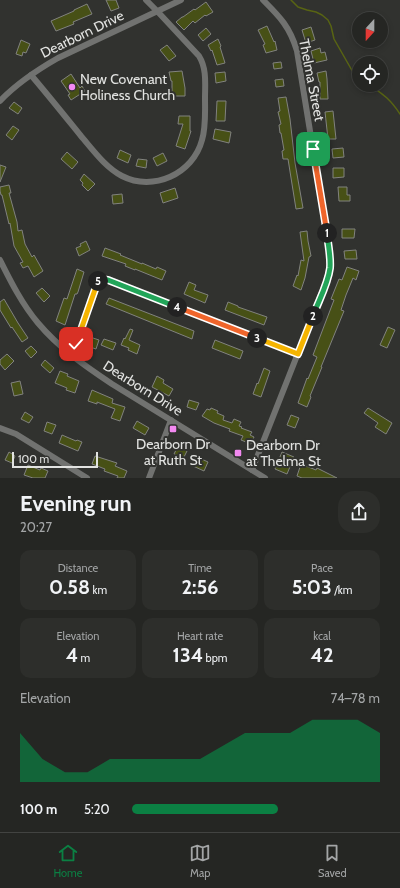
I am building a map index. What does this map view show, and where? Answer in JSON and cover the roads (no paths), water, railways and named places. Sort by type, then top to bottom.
[{"type":"street","points":[[31,75],[98,155],[110,168],[122,176],[141,182],[158,182],[181,171],[192,161],[200,148],[204,134],[205,77],[203,65],[199,56],[146,0]]},
{"type":"street","name":"Dearborn Drive","points":[[0,101],[16,86],[58,58],[181,0]]},
{"type":"street","name":"Thelma Street","points":[[252,470],[326,282],[330,266],[330,254],[295,44],[289,30],[282,20],[263,0]]},
{"type":"street","name":"Dearborn Drive","points":[[0,260],[9,280],[31,313],[46,332],[70,354],[94,372],[265,478]]},
{"type":"street","points":[[70,354],[76,344],[100,279],[108,280],[298,354]]},
{"type":"street","points":[[149,478],[171,420]]},
{"type":"street","points":[[0,428],[16,434],[88,478]]},
{"type":"waterway","points":[[291,0],[298,7],[316,12],[328,20],[334,39],[352,70]]},
{"type":"waterway","points":[[379,92],[400,114]]},
{"type":"place","name":"New Covenant Holiness Church","points":[[72,87]]},
{"type":"place","name":"Dearborn Dr at Ruth St","points":[[173,429]]},
{"type":"place","name":"Dearborn Dr at Thelma St","points":[[238,453]]}]
